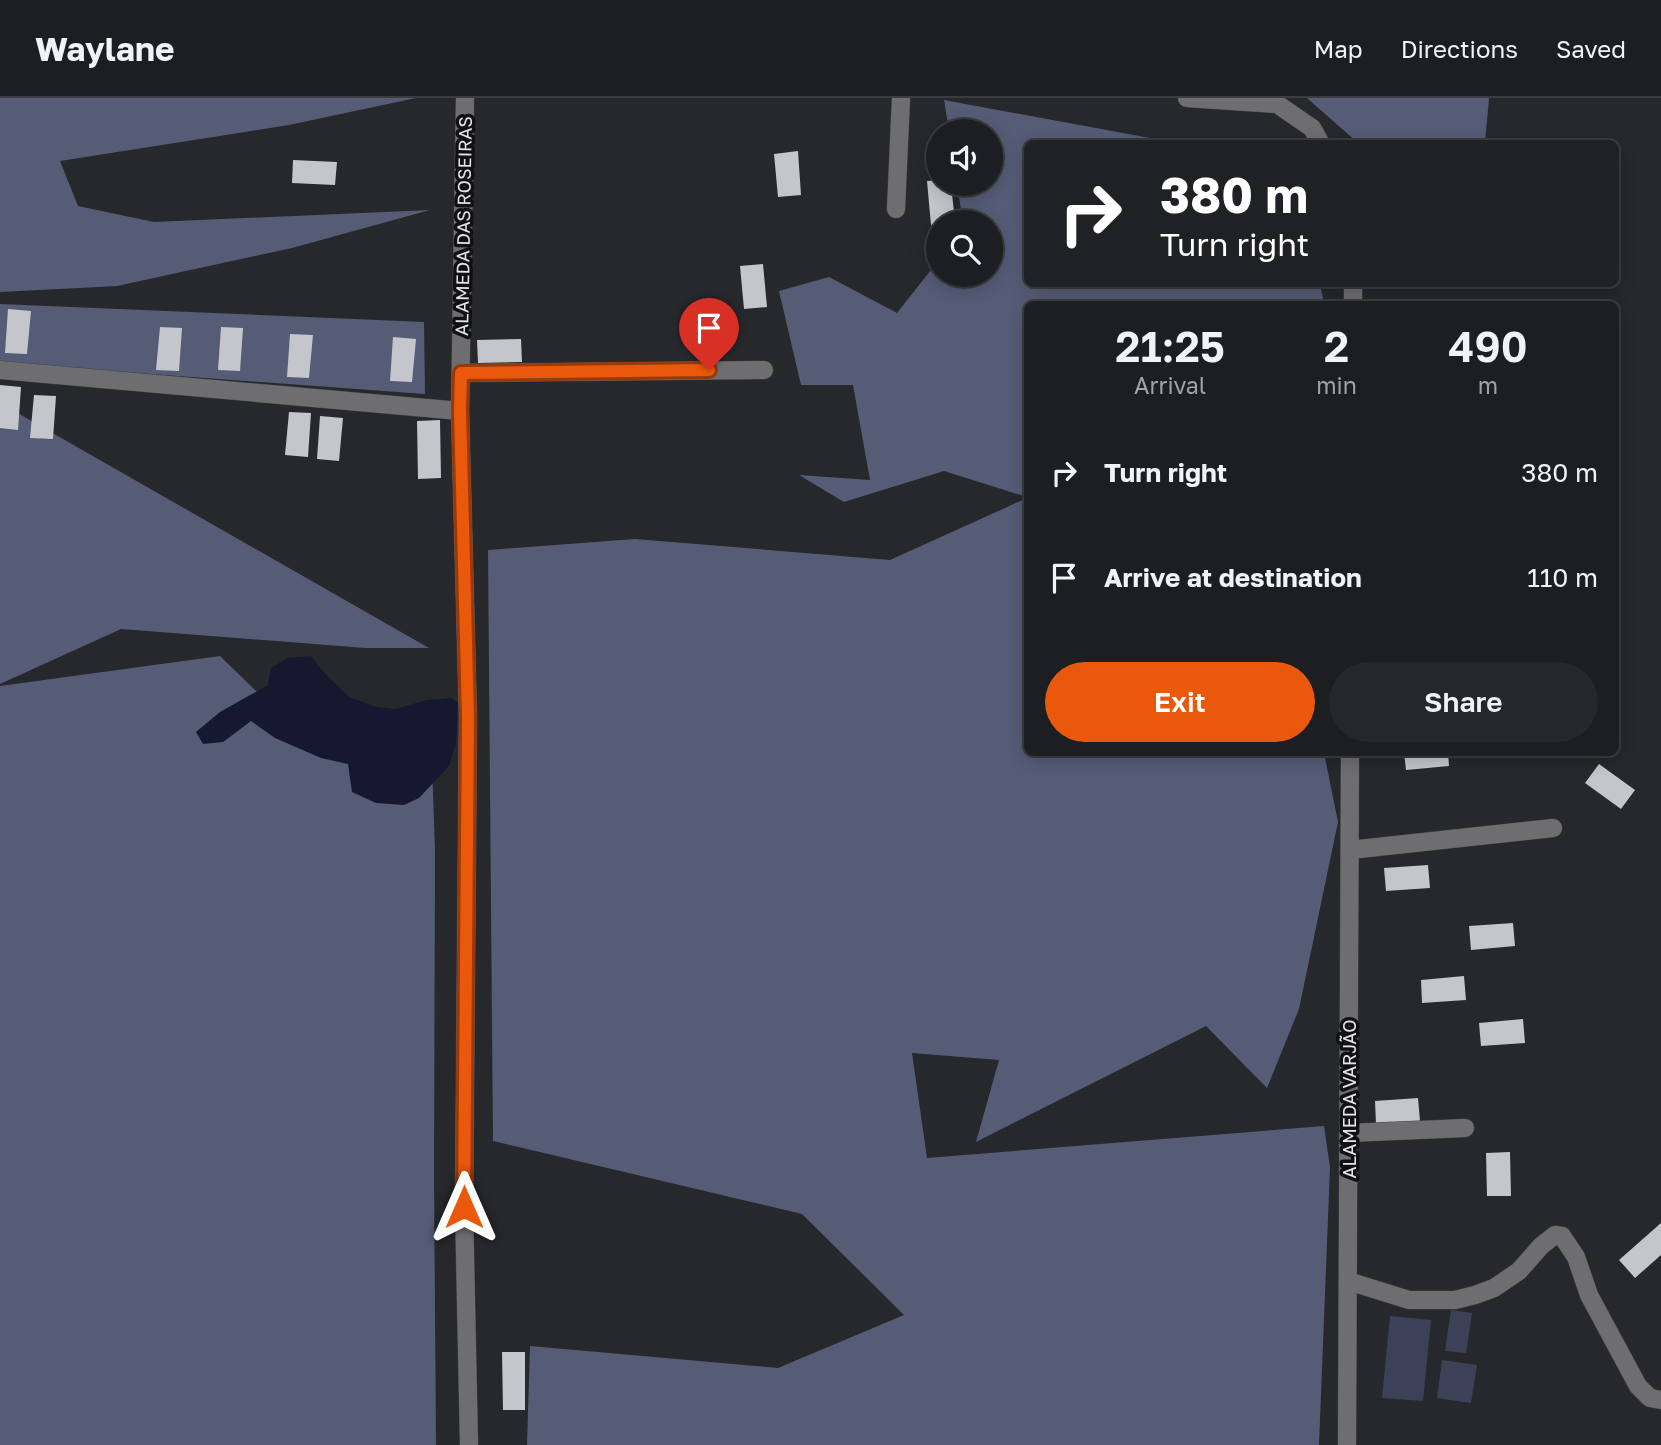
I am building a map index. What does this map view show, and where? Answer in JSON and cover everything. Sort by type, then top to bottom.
[{"type":"street","name":"ALAMEDA DAS ROSEIRAS","points":[[465,98],[460,411],[468,717],[464,1207],[469,1445]]},
{"type":"street","points":[[896,209],[901,98]]},
{"type":"street","points":[[1187,98],[1278,101],[1312,128],[1319,140]]},
{"type":"street","points":[[0,370],[460,411]]},
{"type":"street","points":[[461,373],[764,370]]},
{"type":"street","name":"ALAMEDA VARJÃO","points":[[1347,1445],[1350,756]]},
{"type":"street","points":[[1350,850],[1553,828]]},
{"type":"street","points":[[1349,1133],[1465,1128]]},
{"type":"street","points":[[1348,1281],[1409,1300],[1455,1300],[1494,1288],[1519,1271],[1541,1246],[1555,1235],[1562,1236],[1576,1257],[1589,1295],[1638,1386],[1650,1398],[1661,1400]]},
{"type":"shaded area","points":[[0,98],[416,98],[289,125],[60,161],[78,206],[154,222],[430,210],[292,248],[117,286],[0,292]]},
{"type":"shaded area","points":[[1307,98],[1489,98],[1485,140],[1355,140]]},
{"type":"shaded area","points":[[944,100],[1161,140],[1024,140],[1024,287],[1321,287],[1323,301],[1024,301],[1024,496],[944,471],[844,502],[799,475],[870,480],[853,385],[801,385],[779,291],[829,277],[897,313],[926,276],[926,287],[1003,287],[1003,210],[961,210],[959,196],[1003,196],[1003,119],[947,119]]},
{"type":"shaded area","points":[[0,304],[424,322],[425,394],[0,363]]},
{"type":"shaded area","points":[[0,403],[429,648],[365,648],[121,629],[0,684]]},
{"type":"shaded area","points":[[1024,499],[1024,756],[1325,756],[1338,822],[1299,1009],[1267,1088],[1206,1026],[976,1142],[999,1060],[912,1053],[927,1158],[1324,1126],[1330,1167],[1319,1445],[527,1445],[530,1346],[778,1368],[904,1315],[802,1214],[493,1141],[488,550],[635,539],[890,560]]},
{"type":"shaded area","points":[[220,656],[295,729],[432,766],[435,850],[436,1445],[0,1445],[0,686]]},
{"type":"shaded area","points":[[311,656],[349,697],[376,707],[395,709],[427,700],[450,698],[458,703],[456,743],[449,766],[419,798],[404,805],[376,803],[352,792],[348,764],[321,758],[275,738],[251,721],[223,742],[203,744],[196,732],[220,712],[268,685],[271,668],[288,658]]},
{"type":"shaded area","points":[[1451,1310],[1472,1313],[1466,1353],[1445,1351]]},
{"type":"shaded area","points":[[1390,1316],[1431,1320],[1423,1401],[1382,1398]]},
{"type":"shaded area","points":[[1442,1360],[1477,1365],[1471,1403],[1437,1398]]},
{"type":"building","points":[[798,151],[801,195],[778,197],[774,154]]},
{"type":"building","points":[[293,160],[337,162],[335,185],[292,183]]},
{"type":"building","points":[[928,196],[952,196],[954,210],[930,210]]},
{"type":"building","points":[[763,264],[767,307],[744,309],[740,266]]},
{"type":"building","points":[[8,309],[31,311],[27,354],[5,353]]},
{"type":"building","points":[[160,327],[182,328],[179,371],[156,370]]},
{"type":"building","points":[[221,327],[243,328],[240,371],[218,370]]},
{"type":"building","points":[[290,334],[313,335],[309,378],[287,377]]},
{"type":"building","points":[[393,337],[416,339],[412,382],[390,381]]},
{"type":"building","points":[[521,339],[522,362],[478,363],[477,340]]},
{"type":"building","points":[[0,385],[21,387],[18,430],[0,428]]},
{"type":"building","points":[[34,395],[56,396],[53,439],[30,438]]},
{"type":"building","points":[[289,412],[311,413],[308,457],[285,455]]},
{"type":"building","points":[[320,416],[343,418],[339,461],[317,459]]},
{"type":"building","points":[[440,420],[441,478],[418,479],[417,421]]},
{"type":"building","points":[[1404,756],[1448,756],[1449,766],[1406,770]]},
{"type":"building","points":[[1599,764],[1635,790],[1621,809],[1585,783]]},
{"type":"building","points":[[1428,865],[1430,888],[1386,891],[1384,868]]},
{"type":"building","points":[[1513,923],[1515,946],[1471,950],[1469,926]]},
{"type":"building","points":[[1464,976],[1466,1000],[1422,1003],[1421,980]]},
{"type":"building","points":[[1523,1019],[1525,1043],[1481,1046],[1479,1023]]},
{"type":"building","points":[[1418,1098],[1420,1121],[1376,1124],[1375,1101]]},
{"type":"building","points":[[1510,1152],[1511,1196],[1487,1196],[1486,1153]]},
{"type":"building","points":[[1661,1223],[1661,1255],[1635,1278],[1619,1260]]},
{"type":"building","points":[[502,1352],[525,1352],[525,1410],[503,1410]]},
{"type":"route","points":[[464,1207],[468,717],[461,373],[709,370]]}]
